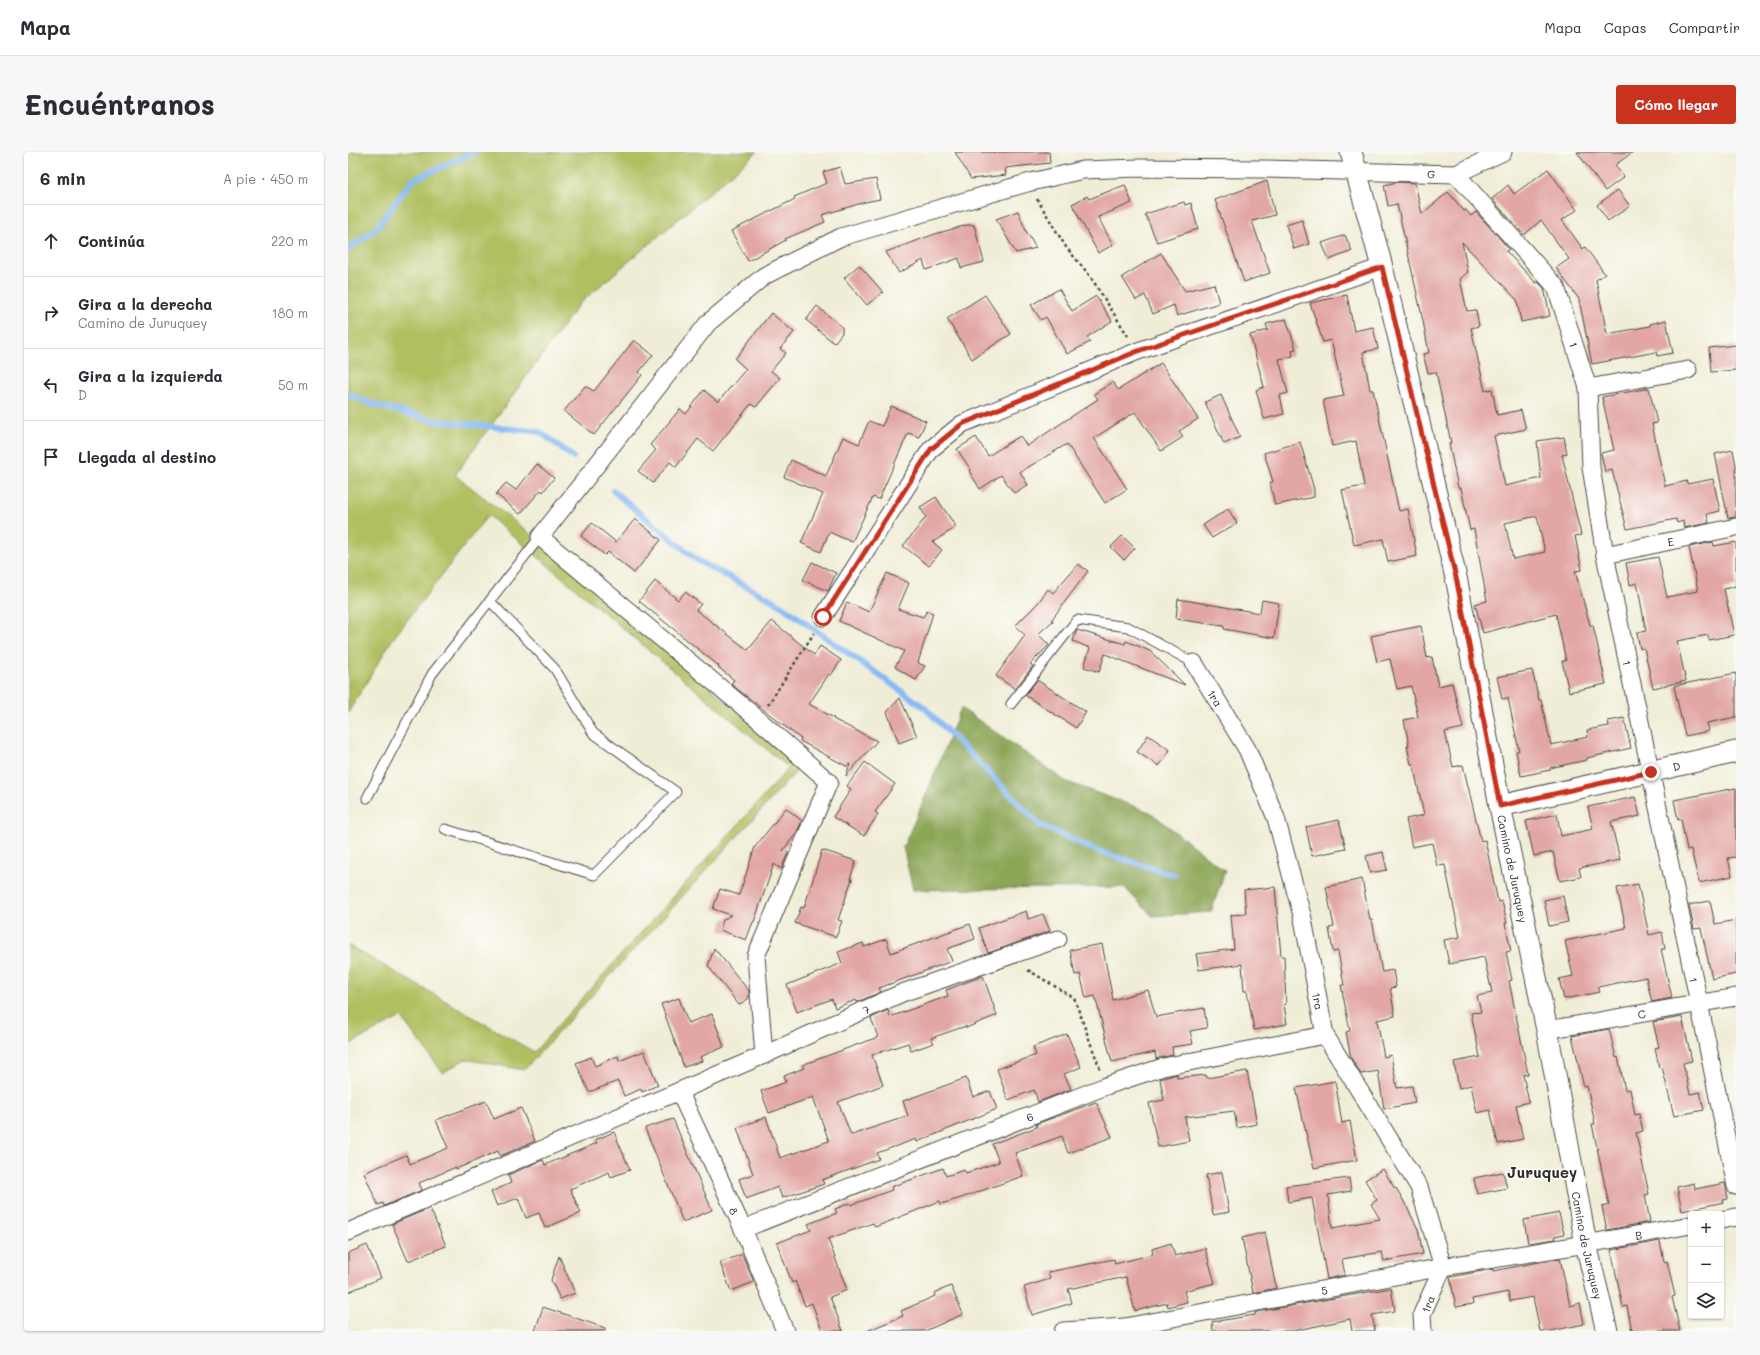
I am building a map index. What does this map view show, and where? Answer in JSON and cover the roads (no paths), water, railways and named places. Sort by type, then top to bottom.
[{"type":"street","name":"G","points":[[540,537],[708,323],[764,276],[841,237],[1027,183],[1083,170],[1353,161],[1456,174],[1503,152]]},
{"type":"street","name":"Camino de Juruquey","points":[[1353,161],[1382,267],[1457,582],[1500,806],[1547,1030],[1586,1244],[1606,1331]]},
{"type":"street","name":"1","points":[[1456,174],[1556,287],[1588,388],[1591,467],[1605,555],[1736,1186]]},
{"type":"street","points":[[823,617],[931,449],[962,424],[1138,351],[1382,267]]},
{"type":"street","points":[[1588,388],[1688,370]]},
{"type":"street","name":"E","points":[[1605,555],[1736,527]]},
{"type":"street","points":[[540,537],[759,720],[828,782],[756,956],[764,1055]]},
{"type":"street","name":"1ra","points":[[1194,663],[1247,749],[1276,818],[1303,919],[1325,1035],[1419,1187],[1443,1267],[1422,1314],[1423,1331]]},
{"type":"street","name":"D","points":[[1500,806],[1736,752]]},
{"type":"street","name":"7","points":[[348,1232],[764,1055],[902,993],[1058,939]]},
{"type":"street","name":"C","points":[[1547,1030],[1736,997]]},
{"type":"street","name":"6","points":[[743,1229],[1106,1086],[1163,1067],[1325,1035]]},
{"type":"street","name":"8","points":[[679,1091],[743,1229],[786,1331]]},
{"type":"street","points":[[1724,1219],[1736,1217]]},
{"type":"street","name":"B","points":[[1586,1244],[1688,1226]]},
{"type":"street","name":"5","points":[[1063,1331],[1125,1327],[1443,1267],[1586,1244]]},
{"type":"lane","points":[[367,798],[432,674],[540,537]]},
{"type":"lane","points":[[445,829],[594,875],[676,792],[593,733],[555,668],[490,601]]},
{"type":"lane","points":[[1011,704],[1077,620],[1128,627],[1194,663]]},
{"type":"waterway","points":[[348,249],[376,229],[412,180],[475,152]]},
{"type":"waterway","points":[[348,394],[372,404],[431,420],[540,432],[573,457]]},
{"type":"waterway","points":[[613,491],[697,560],[776,602],[924,707],[1040,825],[1097,851],[1174,875]]},
{"type":"district","name":"Juruquey","points":[[1542,1172]]}]
